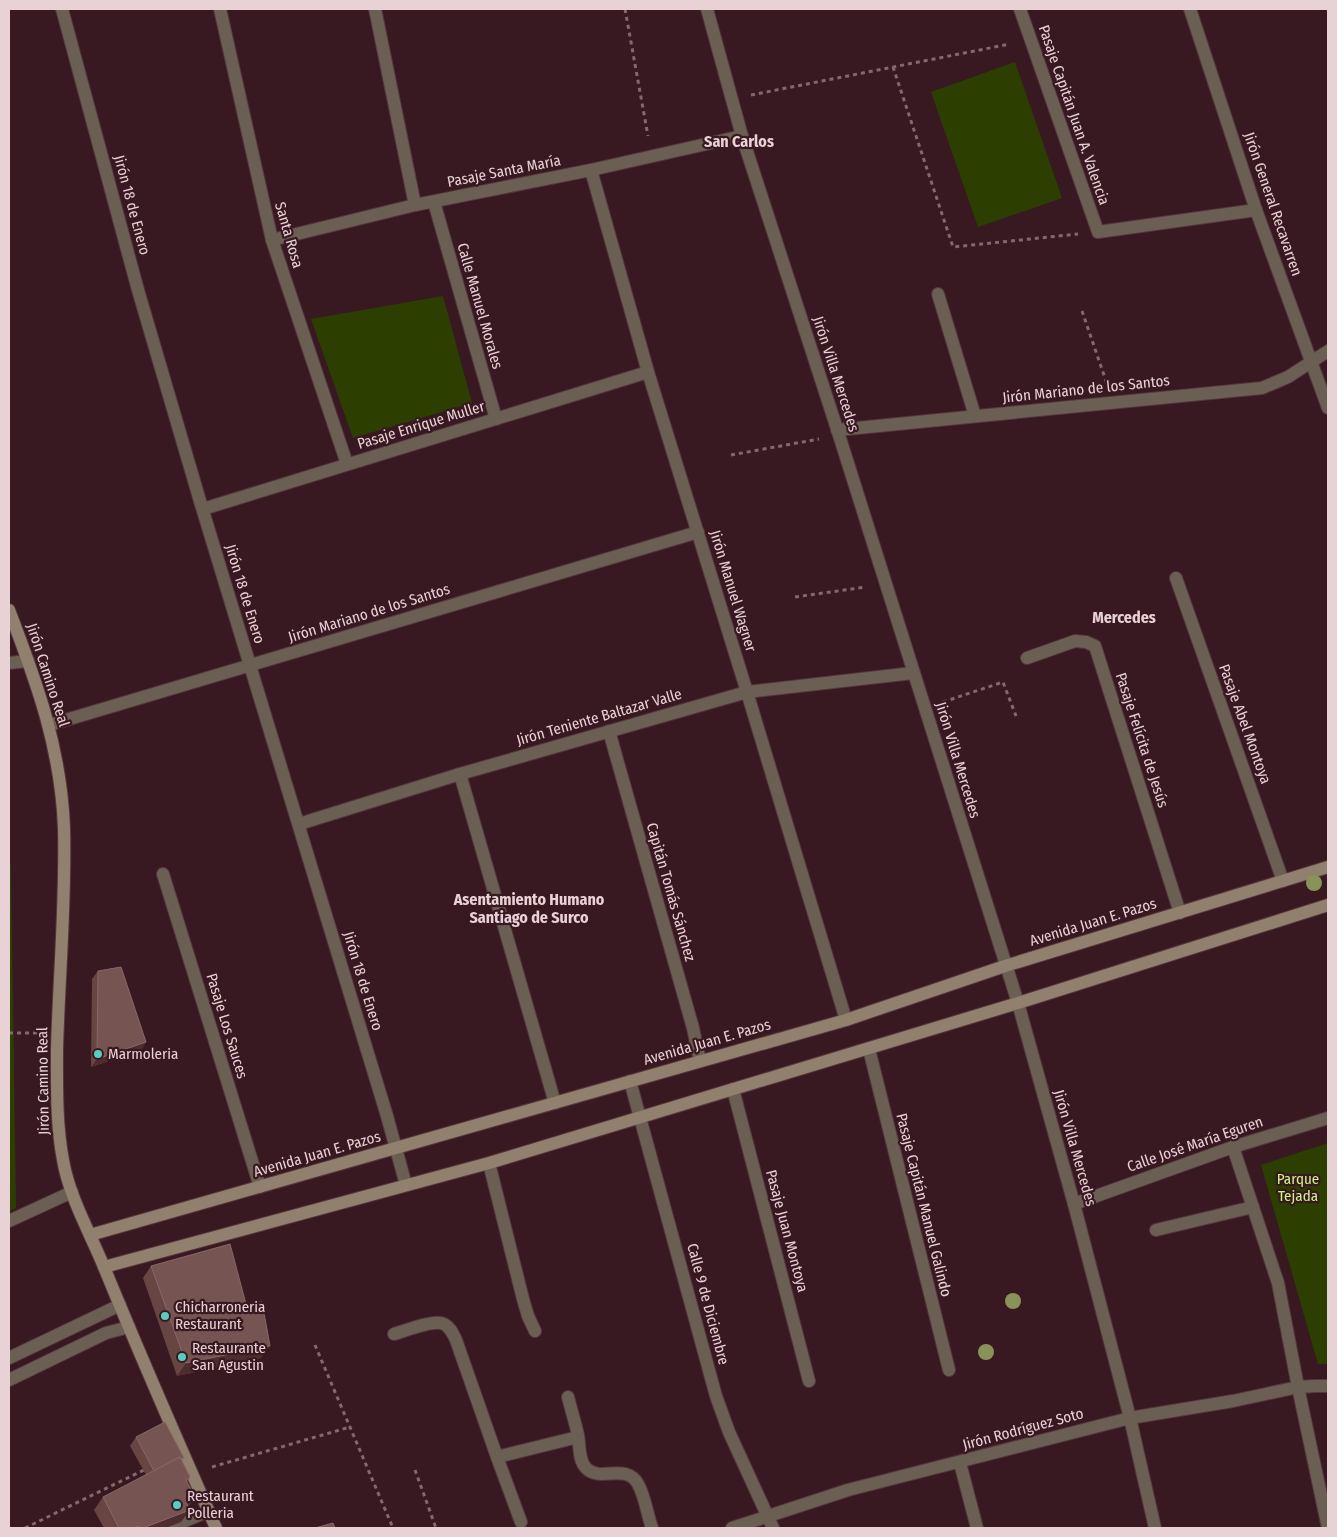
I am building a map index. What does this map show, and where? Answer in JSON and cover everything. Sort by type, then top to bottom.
[{"type":"street","name":"Jirón 18 de Enero","points":[[62,9],[138,290],[406,1185]]},
{"type":"street","name":"Santa Rosa","points":[[220,9],[272,240],[347,464]]},
{"type":"street","points":[[375,9],[415,205]]},
{"type":"street","name":"Jirón Villa Mercedes","points":[[707,9],[742,136],[1018,1003],[1074,1204],[1130,1418],[1155,1528]]},
{"type":"street","name":"Pasaje Capitán Juan A. Valencia","points":[[1020,9],[1098,232]]},
{"type":"street","name":"Jirón General Recavarren","points":[[1190,9],[1256,210],[1328,408]]},
{"type":"street","name":"Pasaje Santa María","points":[[272,240],[415,205],[591,170],[742,136]]},
{"type":"street","name":"Jirón Manuel Wagner","points":[[591,170],[648,372],[846,1020]]},
{"type":"street","name":"Calle Manuel Morales","points":[[434,202],[496,419]]},
{"type":"street","points":[[1098,232],[1256,210]]},
{"type":"street","points":[[938,294],[974,416]]},
{"type":"street","name":"Jirón Mariano de los Santos","points":[[838,433],[974,416],[1262,388],[1288,377],[1328,351]]},
{"type":"street","name":"Pasaje Enrique Muller","points":[[203,509],[648,372]]},
{"type":"street","name":"Jirón Mariano de los Santos","points":[[49,725],[698,532]]},
{"type":"street","name":"Pasaje Abel Montoya","points":[[1176,578],[1283,881]]},
{"type":"street","name":"Jirón Camino Real","points":[[9,610],[49,725],[60,784],[64,827],[64,889],[57,1103],[63,1161],[72,1192],[216,1528]]},
{"type":"street","name":"Pasaje Felícita de Jesús","points":[[1027,658],[1075,641],[1086,642],[1095,646],[1180,913]]},
{"type":"street","points":[[9,663],[28,661]]},
{"type":"street","name":"Jirón Teniente Baltazar Valle","points":[[299,824],[460,774],[747,692],[913,673]]},
{"type":"street","name":"Capitán Tomás Sánchez","points":[[609,731],[693,1028],[700,1061]]},
{"type":"street","points":[[460,774],[555,1103]]},
{"type":"street","name":"Avenida Juan E. Pazos","points":[[90,1235],[846,1020],[1005,966],[1328,868]]},
{"type":"street","name":"Pasaje Los Sauces","points":[[163,874],[260,1187]]},
{"type":"street","points":[[104,1267],[490,1163],[869,1049],[1328,905]]},
{"type":"street","name":"Pasaje Capitán Manuel Galindo","points":[[869,1049],[949,1370]]},
{"type":"street","name":"Calle 9 de Diciembre","points":[[630,1081],[716,1396],[729,1432],[772,1528]]},
{"type":"street","name":"Pasaje Juan Montoya","points":[[733,1089],[809,1381]]},
{"type":"street","name":"Calle José María Eguren","points":[[1074,1204],[1233,1147],[1328,1118]]},
{"type":"street","points":[[1233,1147],[1278,1283],[1328,1528]]},
{"type":"street","points":[[490,1163],[523,1300],[535,1331]]},
{"type":"street","points":[[9,1221],[72,1192]]},
{"type":"street","points":[[1156,1230],[1253,1207]]},
{"type":"street","points":[[9,1358],[120,1305]]},
{"type":"street","points":[[394,1334],[435,1323],[443,1324],[451,1330],[460,1349],[521,1522]]},
{"type":"street","points":[[9,1380],[106,1333],[129,1327]]},
{"type":"street","name":"Jirón Rodríguez Soto","points":[[732,1528],[848,1490],[960,1463],[1130,1418],[1233,1401],[1298,1387],[1328,1386]]},
{"type":"street","points":[[568,1397],[578,1437],[581,1460],[586,1468],[594,1473],[624,1473],[632,1476],[638,1484],[652,1528]]},
{"type":"street","points":[[497,1456],[578,1437]]},
{"type":"street","points":[[960,1463],[977,1528]]},
{"type":"street","points":[[168,1528],[209,1512]]},
{"type":"path","points":[[625,9],[652,156]]},
{"type":"path","points":[[732,99],[1030,40]]},
{"type":"path","points":[[894,67],[953,246],[1098,232]]},
{"type":"path","points":[[1082,311],[1113,402]]},
{"type":"path","points":[[731,455],[838,433]]},
{"type":"path","points":[[795,597],[885,584]]},
{"type":"path","points":[[924,708],[1003,682],[1016,716]]},
{"type":"path","points":[[9,1033],[58,1032]]},
{"type":"path","points":[[315,1345],[393,1528]]},
{"type":"path","points":[[192,1473],[350,1427]]},
{"type":"path","points":[[25,1528],[148,1468]]},
{"type":"path","points":[[415,1470],[436,1528]]},
{"type":"green space","points":[[1015,62],[1062,198],[978,227],[931,92]]},
{"type":"green space","points":[[443,296],[472,403],[353,438],[311,319]]},
{"type":"green space","points":[[9,864],[11,865],[16,1208],[9,1211]]},
{"type":"green space","name":"Parque Tejada","points":[[1328,1143],[1328,1364],[1318,1364],[1261,1165]]},
{"type":"building","points":[[121,967],[146,1042],[97,1059],[98,971]]},
{"type":"building","points":[[230,1244],[246,1304],[262,1302],[270,1346],[186,1363],[151,1266]]},
{"type":"building","points":[[165,1422],[184,1458],[181,1459],[180,1457],[154,1471],[136,1437]]},
{"type":"building","points":[[180,1457],[190,1477],[186,1480],[195,1497],[186,1502],[190,1510],[143,1528],[138,1526],[119,1528],[103,1497]]},
{"type":"building","points":[[333,1523],[335,1528],[315,1528]]},
{"type":"place","name":"Marmoleria","points":[[98,1054]]},
{"type":"place","name":"Chicharroneria Restaurant","points":[[165,1316]]},
{"type":"place","name":"Restaurante San Agustin","points":[[182,1357]]},
{"type":"place","name":"Restaurant Polleria","points":[[177,1505]]},
{"type":"district","name":"San Carlos","points":[[739,141]]},
{"type":"district","name":"Mercedes","points":[[1124,617]]},
{"type":"district","name":"Asentamiento Humano Santiago de Surco","points":[[529,908]]}]
